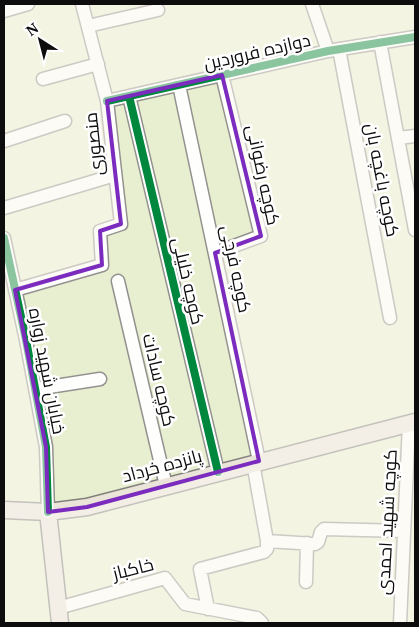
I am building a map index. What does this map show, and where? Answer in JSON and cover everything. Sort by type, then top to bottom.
[{"type":"main road","name":"پانزده خرداد","points":[[4,510],[48,512],[87,507],[412,422]]},
{"type":"main road","points":[[48,512],[59,615]]},
{"type":"street","points":[[4,11],[28,4]]},
{"type":"street","name":"منصوری","points":[[15,290],[102,265],[100,231],[121,224],[107,101],[82,4]]},
{"type":"street","name":"کوچه باغچه بان","points":[[312,4],[333,50],[390,318]]},
{"type":"street","points":[[88,26],[158,10]]},
{"type":"street","name":"دوازده فروردین","points":[[107,101],[333,50],[415,37]]},
{"type":"street","points":[[380,42],[415,230]]},
{"type":"street","points":[[44,79],[98,64]]},
{"type":"street","name":"کوچه رضوانی","points":[[215,252],[261,236],[222,75]]},
{"type":"street","name":"کوچه فرجی","points":[[179,85],[215,252],[256,462],[267,545]]},
{"type":"street","name":"کوچه خلیلی","points":[[129,96],[218,472]]},
{"type":"street","points":[[4,141],[65,121]]},
{"type":"street","points":[[398,138],[415,136]]},
{"type":"street","points":[[4,208],[115,175]]},
{"type":"street","name":"خیابان شهید زواره","points":[[4,238],[36,389],[46,447],[48,512]]},
{"type":"street","name":"کوچه سادات","points":[[118,282],[166,486]]},
{"type":"street","points":[[36,389],[100,379]]},
{"type":"street","name":"کوچه شهید احمدی","points":[[400,623],[412,422]]},
{"type":"street","points":[[208,609],[200,569],[264,552],[267,545],[318,542],[324,529],[404,531]]},
{"type":"street","points":[[306,582],[307,543]]},
{"type":"street","name":"خاکباز","points":[[59,615],[165,578],[186,604],[257,618],[262,623]]},
{"type":"highlighted area","points":[[222,75],[261,236],[215,253],[259,461],[87,507],[48,512],[46,447],[15,290],[102,265],[100,231],[121,224],[107,101]]},
{"type":"green space","points":[[4,4],[415,4],[415,623],[4,623]]},
{"type":"cycle path","points":[[107,101],[328,51],[415,37]]},
{"type":"cycle path","points":[[129,96],[218,472]]},
{"type":"cycle path","points":[[4,238],[46,447],[48,512]]}]
